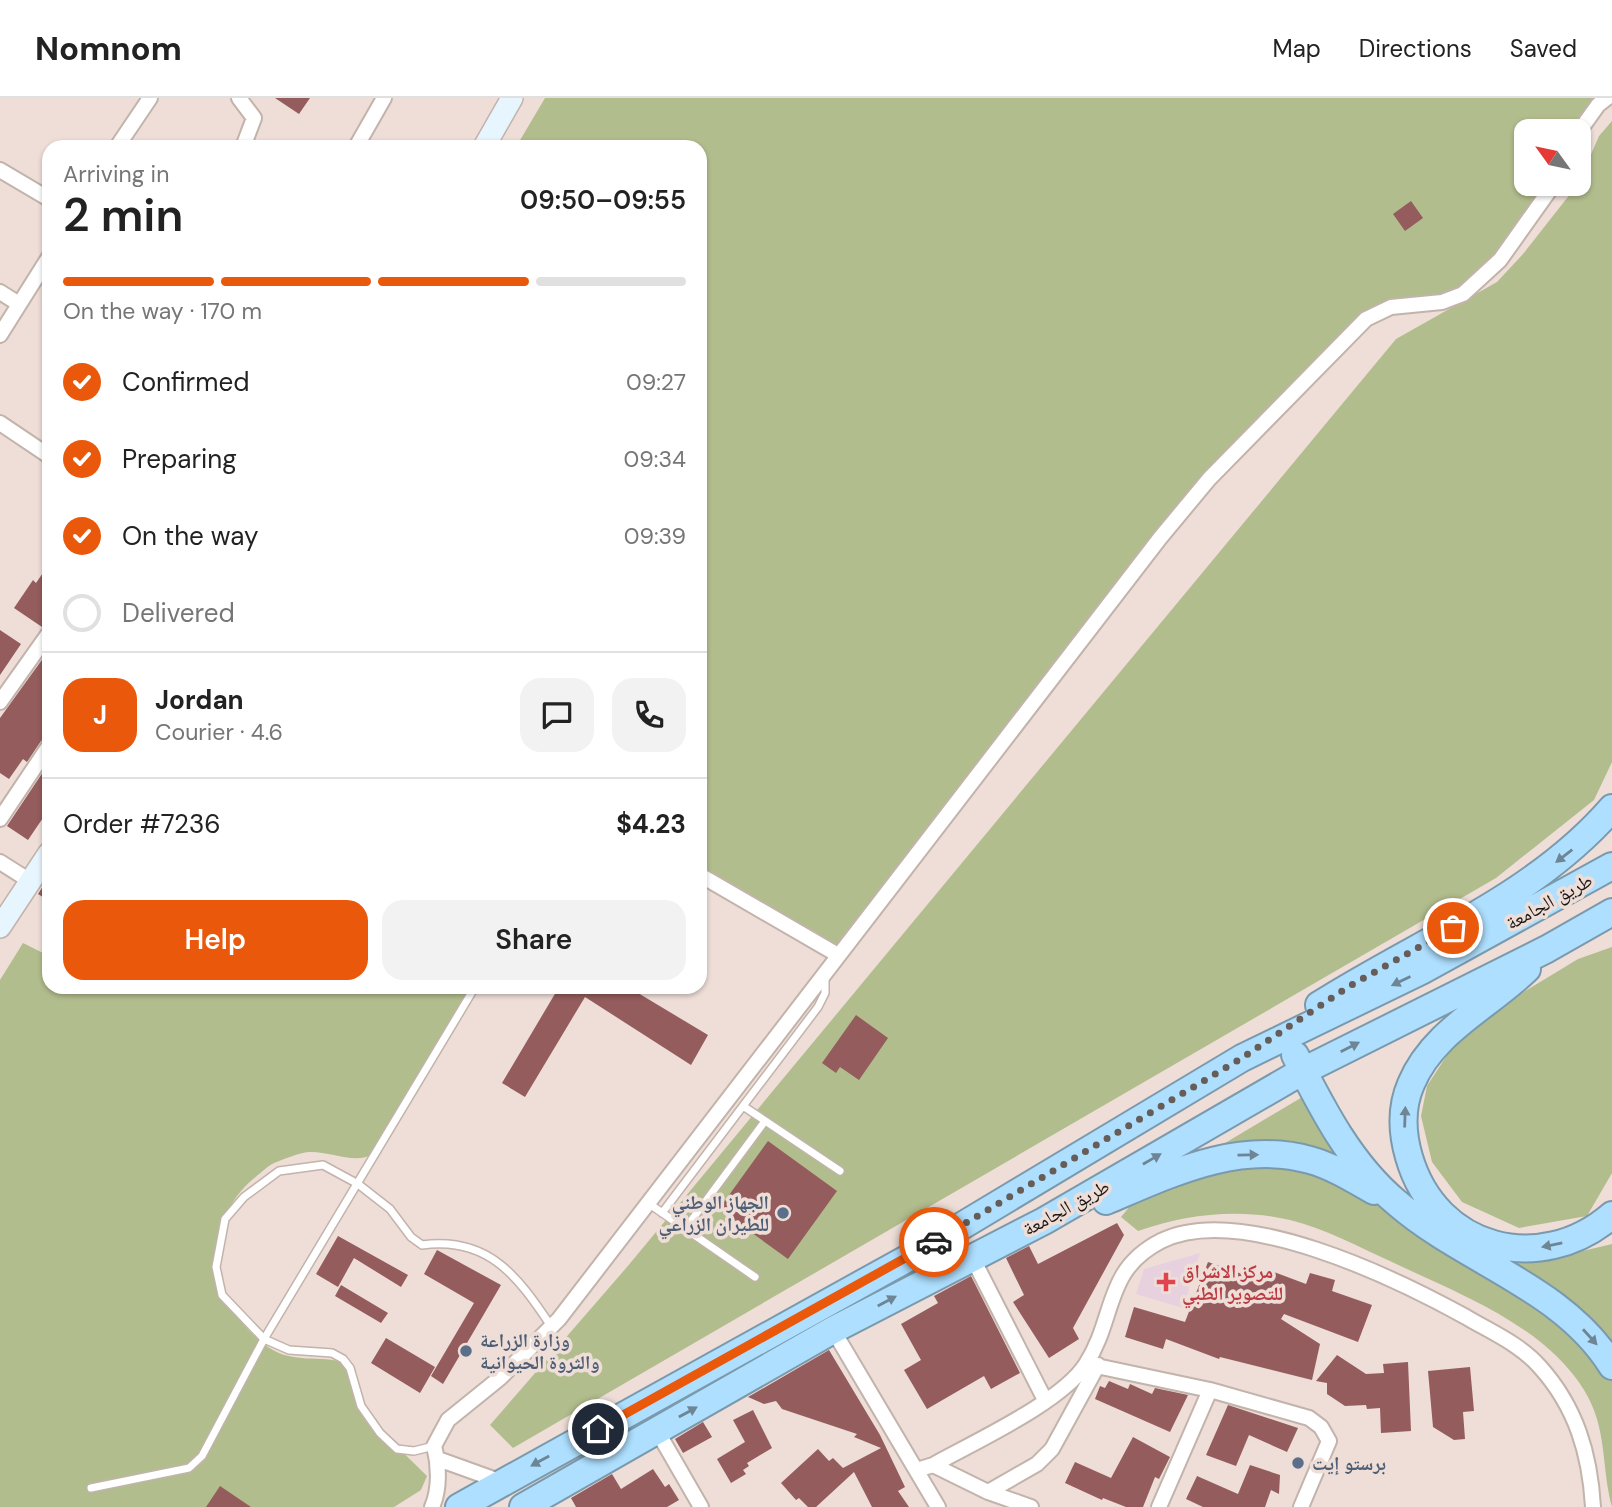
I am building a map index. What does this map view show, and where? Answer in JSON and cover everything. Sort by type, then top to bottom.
[{"type":"highway","points":[[1242,1058],[1348,987],[1473,917],[1539,874],[1582,841],[1612,808]]},
{"type":"highway","name":"طريق الجامعة","points":[[459,1507],[910,1257],[1242,1058],[1422,971],[1612,866]]},
{"type":"highway","name":"طريق الجامعة","points":[[539,1503],[656,1429],[833,1330],[1044,1221],[1303,1071],[1547,949],[1612,912]]},
{"type":"highway","points":[[1547,949],[1512,983],[1453,1028],[1426,1057],[1406,1099],[1406,1145],[1424,1194],[1443,1216],[1487,1243],[1513,1248],[1560,1244],[1597,1228],[1612,1214]]},
{"type":"highway","points":[[1286,1038],[1358,1163],[1397,1204]]},
{"type":"highway","points":[[1044,1221],[1091,1208],[1213,1159],[1242,1155],[1311,1160],[1397,1204],[1558,1307],[1586,1332],[1612,1366]]},
{"type":"street","points":[[122,140],[150,98]]},
{"type":"street","points":[[239,98],[254,118],[246,140]]},
{"type":"street","points":[[360,140],[383,98]]},
{"type":"street","points":[[488,140],[512,98]]},
{"type":"street","points":[[1588,119],[1607,98]]},
{"type":"street","points":[[0,170],[42,195]]},
{"type":"street","points":[[432,1507],[438,1481],[436,1453],[448,1420],[500,1378],[551,1326],[1209,479],[1366,319],[1391,307],[1442,302],[1462,294],[1500,260],[1545,196]]},
{"type":"street","points":[[0,335],[42,268]]},
{"type":"street","points":[[0,292],[19,304]]},
{"type":"street","points":[[0,423],[42,451]]},
{"type":"street","points":[[0,702],[42,643]]},
{"type":"street","points":[[0,818],[42,756]]},
{"type":"street","points":[[0,862],[30,881]]},
{"type":"street","points":[[0,927],[42,863]]},
{"type":"street","points":[[707,879],[838,954]]},
{"type":"street","points":[[988,1492],[1037,1464],[1052,1449],[1092,1364],[1118,1282],[1132,1258],[1163,1240],[1194,1232],[1240,1233],[1282,1239],[1356,1263],[1436,1301],[1524,1352],[1566,1400],[1584,1441],[1593,1507]]},
{"type":"street","points":[[972,1257],[1045,1401]]},
{"type":"street","points":[[833,1330],[938,1507]]},
{"type":"street","points":[[917,1471],[933,1465],[1045,1401],[1092,1364]]},
{"type":"street","points":[[1092,1364],[1210,1390],[1308,1418],[1321,1427],[1329,1441],[1301,1507]]},
{"type":"street","points":[[1159,1507],[1210,1390]]},
{"type":"street","points":[[656,1429],[701,1507]]},
{"type":"street","points":[[436,1453],[502,1482]]},
{"type":"street","points":[[933,1465],[988,1492],[1031,1507]]},
{"type":"lane","points":[[662,1213],[818,1007],[825,993],[825,970]]},
{"type":"lane","points":[[91,1488],[189,1468],[202,1456],[264,1339],[471,994]]},
{"type":"lane","points":[[743,1106],[840,1171]]},
{"type":"lane","points":[[685,1229],[765,1121]]},
{"type":"lane","points":[[436,1453],[397,1449],[380,1433],[361,1406],[350,1368],[343,1359],[332,1353],[289,1350],[264,1339],[222,1295],[216,1267],[225,1219],[244,1197],[279,1171],[323,1165],[358,1184],[390,1209],[411,1237],[422,1245],[441,1242],[468,1247],[496,1261],[521,1281],[551,1326]]},
{"type":"lane","points":[[648,1203],[755,1277]]},
{"type":"shaded area","name":"مركز الاشراق للتصوير الطبي","points":[[1200,1253],[1183,1308],[1136,1294],[1144,1269]]},
{"type":"green space","points":[[545,98],[1607,98],[1589,119],[1514,119],[1514,196],[1544,196],[1463,294],[1366,319],[1209,479],[838,955],[707,873],[707,140],[520,140]]},
{"type":"green space","points":[[1612,121],[1612,762],[1594,800],[1496,878],[513,1448],[490,1425],[627,1267],[1396,339],[1497,282],[1569,196],[1591,196],[1591,154],[1599,136]]},
{"type":"green space","points":[[23,943],[42,952],[42,994],[467,994],[371,1155],[349,1158],[309,1152],[271,1165],[253,1179],[236,1198],[224,1220],[219,1243],[219,1266],[224,1289],[234,1311],[249,1331],[268,1347],[287,1356],[345,1363],[357,1402],[372,1422],[427,1476],[421,1490],[394,1507],[0,1507],[0,980]]},
{"type":"green space","points":[[1612,947],[1612,1173],[1587,1216],[1519,1228],[1462,1202],[1432,1162],[1421,1116],[1427,1086],[1456,1041],[1507,1002],[1578,959]]},
{"type":"green space","points":[[1304,1096],[1355,1170],[1220,1146]]},
{"type":"green space","points":[[1236,1159],[1336,1178],[1460,1256],[1534,1298],[1612,1375],[1612,1507],[1601,1434],[1584,1390],[1567,1367],[1547,1347],[1498,1314],[1445,1286],[1342,1239],[1290,1220],[1251,1214],[1213,1215],[1175,1220],[1138,1231],[1121,1217],[1144,1189]]},
{"type":"green space","points":[[1612,1244],[1612,1350],[1509,1256],[1545,1260]]},
{"type":"building","points":[[275,98],[310,98],[299,114]]},
{"type":"building","points":[[1411,201],[1423,218],[1405,231],[1393,214]]},
{"type":"building","points":[[42,574],[42,627],[14,608],[33,580],[36,583]]},
{"type":"building","points":[[0,630],[21,644],[0,675]]},
{"type":"building","points":[[42,660],[42,740],[27,762],[23,759],[9,779],[0,773],[0,718]]},
{"type":"building","points":[[42,774],[42,819],[28,840],[7,826]]},
{"type":"building","points":[[555,994],[640,994],[708,1035],[691,1065],[585,997],[525,1097],[502,1083]]},
{"type":"building","points":[[856,1015],[888,1038],[859,1080],[840,1067],[836,1073],[822,1063]]},
{"type":"building","points":[[768,1141],[837,1191],[788,1259],[719,1209]]},
{"type":"building","points":[[1117,1223],[1124,1235],[1073,1328],[1079,1339],[1049,1358],[1013,1302],[1024,1295],[1006,1258],[1029,1246],[1038,1264]]},
{"type":"building","points":[[338,1236],[408,1275],[401,1287],[354,1258],[338,1287],[316,1274]]},
{"type":"building","points":[[437,1250],[501,1285],[443,1384],[431,1376],[474,1303],[424,1274]]},
{"type":"building","points":[[1208,1262],[1262,1281],[1266,1269],[1306,1284],[1310,1273],[1335,1280],[1332,1291],[1372,1305],[1358,1342],[1284,1314],[1281,1319],[1320,1344],[1312,1380],[1220,1357],[1219,1359],[1166,1339],[1163,1349],[1125,1337],[1134,1307],[1185,1322]]},
{"type":"building","points":[[971,1276],[1020,1373],[991,1389],[984,1376],[927,1409],[904,1370],[921,1360],[901,1324],[938,1303],[934,1296]]},
{"type":"building","points":[[341,1285],[388,1313],[381,1323],[335,1296]]},
{"type":"building","points":[[386,1338],[435,1367],[420,1393],[371,1363]]},
{"type":"building","points":[[829,1350],[880,1435],[905,1487],[898,1491],[909,1507],[872,1507],[854,1472],[816,1507],[808,1507],[799,1498],[796,1500],[781,1483],[818,1449],[829,1461],[833,1458],[843,1468],[881,1448],[854,1437],[857,1434],[782,1409],[776,1401],[764,1404],[748,1397]]},
{"type":"building","points":[[1337,1355],[1366,1374],[1384,1373],[1383,1364],[1408,1362],[1411,1431],[1381,1433],[1380,1408],[1367,1409],[1366,1405],[1345,1406],[1327,1394],[1327,1383],[1316,1381]]},
{"type":"building","points":[[1470,1367],[1474,1411],[1463,1412],[1465,1439],[1454,1440],[1433,1427],[1428,1371]]},
{"type":"building","points":[[1109,1381],[1128,1389],[1130,1384],[1152,1394],[1155,1388],[1188,1395],[1170,1432],[1095,1399],[1100,1386],[1105,1388]]},
{"type":"building","points":[[1228,1405],[1298,1428],[1287,1452],[1249,1435],[1236,1466],[1206,1455]]},
{"type":"building","points":[[753,1410],[772,1448],[747,1463],[749,1466],[743,1470],[746,1474],[731,1483],[717,1459],[745,1442],[733,1420]]},
{"type":"building","points":[[703,1422],[712,1437],[683,1453],[675,1439]]},
{"type":"building","points":[[1133,1437],[1170,1457],[1159,1479],[1155,1477],[1143,1507],[1126,1507],[1103,1498],[1102,1500],[1065,1483],[1075,1462],[1111,1478]]},
{"type":"building","points":[[1250,1465],[1280,1475],[1279,1494],[1271,1490],[1265,1507],[1203,1507],[1186,1499],[1197,1476],[1238,1494]]},
{"type":"building","points":[[653,1469],[665,1487],[669,1484],[679,1500],[667,1507],[576,1507],[571,1498],[612,1474],[621,1489]]},
{"type":"building","points":[[220,1486],[251,1507],[206,1507]]},
{"type":"way so far","points":[[934,1242],[1242,1058],[1348,987],[1453,928]]},
{"type":"place","name":"الجهاز الوطني للطيران الزراعي","points":[[783,1213]]},
{"type":"place","name":"مركز الاشراق للتصوير الطبي","points":[[1166,1282]]},
{"type":"place","name":"وزارة الزراعة والثروة الحيوانية","points":[[466,1351]]},
{"type":"place","name":"برستو إيت","points":[[1298,1463]]},
{"type":"route","points":[[598,1429],[934,1242]]}]
